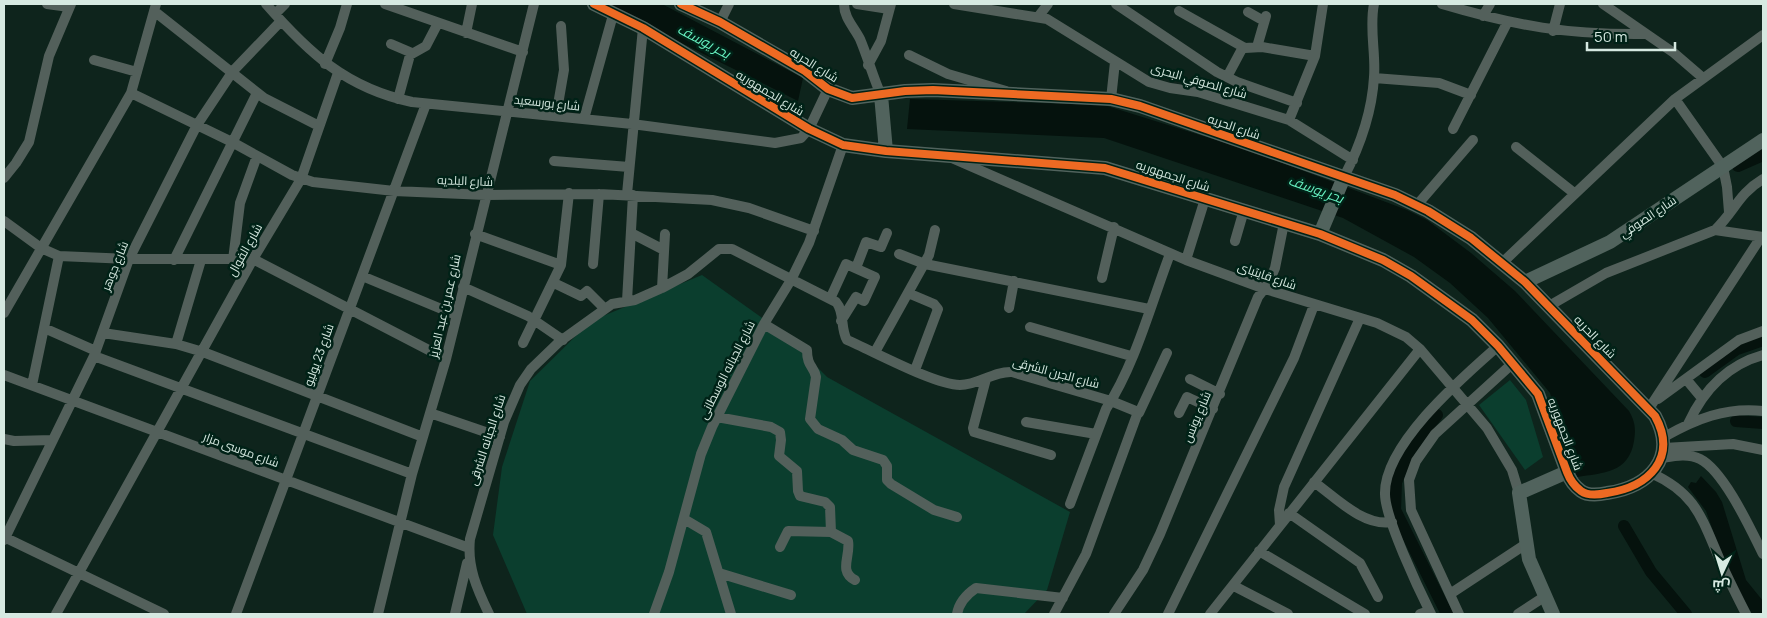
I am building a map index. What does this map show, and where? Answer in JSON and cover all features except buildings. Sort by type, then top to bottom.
[{"type":"street","points":[[4,178],[29,142],[51,49],[70,5],[47,4]]},
{"type":"street","name":"شارع بورسعيد","points":[[266,4],[325,64],[338,73],[377,93],[398,99],[426,104],[632,124],[775,143],[801,138],[809,129]]},
{"type":"street","name":"شارع جوهر","points":[[4,538],[95,354],[129,259],[197,125],[232,74],[278,18],[285,4]]},
{"type":"street","points":[[325,64],[340,28],[347,4]]},
{"type":"street","points":[[385,4],[524,52]]},
{"type":"street","points":[[466,32],[472,4]]},
{"type":"street","name":"شارع عمر بن عبد العزيز","points":[[378,614],[412,474],[446,359],[475,234],[524,52],[534,4]]},
{"type":"street","name":"شارع الجمهوريه","points":[[594,4],[642,28],[809,129],[843,145],[886,151],[1105,168],[1284,223],[1322,229],[1411,276],[1472,320],[1498,346],[1538,394],[1567,472],[1572,482],[1582,492],[1596,495],[1621,491],[1637,484],[1651,473]]},
{"type":"street","name":"شارع الحريه","points":[[681,4],[720,22],[805,71],[828,89],[852,98],[919,90],[1111,99],[1140,106],[1342,181],[1417,205],[1471,238],[1502,262],[1525,282],[1650,405],[1661,426],[1663,448]]},
{"type":"street","points":[[720,22],[729,4]]},
{"type":"street","points":[[844,4],[844,11],[860,41],[881,95],[886,151]]},
{"type":"street","points":[[857,4],[890,7],[880,41],[868,65]]},
{"type":"street","name":"شارع الصوفي البحرى","points":[[954,4],[980,6],[1038,16],[1063,27],[1115,62],[1160,86],[1198,92],[1289,120],[1352,160]]},
{"type":"street","points":[[1038,16],[1048,4]]},
{"type":"street","points":[[1116,4],[1227,77],[1297,103]]},
{"type":"street","points":[[1289,120],[1316,56],[1323,4]]},
{"type":"street","points":[[1322,229],[1366,124],[1374,78],[1374,4]]},
{"type":"street","points":[[1442,4],[1507,23],[1554,31],[1579,34],[1645,34]]},
{"type":"street","points":[[1483,16],[1490,4]]},
{"type":"street","points":[[1554,31],[1560,4]]},
{"type":"street","points":[[1603,4],[1674,53],[1703,78]]},
{"type":"street","points":[[4,313],[131,94],[155,7],[232,74],[257,93],[274,105],[319,126]]},
{"type":"street","points":[[1179,11],[1243,47],[1258,47],[1316,56]]},
{"type":"street","points":[[1248,12],[1265,18],[1258,47]]},
{"type":"street","points":[[584,119],[613,15]]},
{"type":"street","points":[[398,99],[412,53],[426,46],[438,23]]},
{"type":"street","points":[[1453,129],[1507,23]]},
{"type":"street","points":[[556,116],[564,70],[561,26]]},
{"type":"street","points":[[627,301],[631,233],[629,167],[642,28]]},
{"type":"street","points":[[1502,262],[1675,99],[1763,35]]},
{"type":"street","points":[[391,44],[412,53]]},
{"type":"street","points":[[1227,77],[1243,47]]},
{"type":"street","points":[[909,55],[948,74],[1014,94]]},
{"type":"street","points":[[94,60],[137,72]]},
{"type":"street","points":[[1111,99],[1115,62]]},
{"type":"street","name":"شارع الفوال","points":[[56,614],[183,389],[253,259],[301,179],[338,73]]},
{"type":"street","points":[[1374,78],[1439,83],[1471,95]]},
{"type":"street","points":[[809,129],[828,89]]},
{"type":"street","points":[[174,260],[257,93]]},
{"type":"street","name":"شارع البلديه","points":[[131,94],[232,142],[301,179],[325,184],[394,191],[486,195],[569,193],[712,200],[731,203],[814,231]]},
{"type":"street","points":[[1675,99],[1723,167],[1728,187],[1729,214]]},
{"type":"street","name":"شارع 23 يوليو","points":[[236,614],[426,104]]},
{"type":"street","points":[[1417,205],[1473,140]]},
{"type":"street","name":"شارع الصوفي","points":[[1525,282],[1610,242],[1763,140]]},
{"type":"street","name":"شارع الجبانه الوسطانى","points":[[654,614],[669,572],[701,454],[717,417],[764,324],[790,280],[814,231],[843,145]]},
{"type":"street","points":[[1516,147],[1574,193]]},
{"type":"street","name":"شارع قايتباى","points":[[943,154],[1170,254],[1265,289],[1391,329],[1420,349],[1468,403],[1500,448],[1512,470],[1520,493]]},
{"type":"street","points":[[232,260],[240,203],[257,156]]},
{"type":"street","points":[[554,161],[629,167]]},
{"type":"street","points":[[1549,306],[1606,273],[1715,230],[1729,214],[1742,194],[1763,179]]},
{"type":"street","points":[[523,343],[554,283],[561,265],[569,193]]},
{"type":"street","points":[[593,264],[598,194]]},
{"type":"street","points":[[1186,260],[1205,199]]},
{"type":"street","points":[[1235,241],[1244,210]]},
{"type":"street","points":[[4,221],[42,248],[59,256],[174,260],[253,259],[446,359]]},
{"type":"street","name":"شارع يونس","points":[[1114,614],[1152,552],[1220,394],[1258,297],[1265,289],[1274,268],[1284,223]]},
{"type":"street","points":[[1102,278],[1114,228]]},
{"type":"street","points":[[875,352],[925,264],[932,246],[935,230]]},
{"type":"street","points":[[1650,405],[1762,237],[1715,230]]},
{"type":"street","points":[[631,233],[664,250]]},
{"type":"street","points":[[856,268],[866,242],[881,247],[887,233]]},
{"type":"street","points":[[475,234],[561,265]]},
{"type":"street","points":[[662,288],[664,234]]},
{"type":"street","name":"شارع الجبانه الشرقى","points":[[489,614],[472,575],[469,552],[472,530],[500,437],[520,385],[531,369],[562,340],[612,304],[635,300],[662,288],[688,274],[714,252],[725,248],[732,249],[790,280]]},
{"type":"street","points":[[898,254],[925,264],[1149,309]]},
{"type":"street","points":[[1070,504],[1096,434],[1132,356],[1170,254]]},
{"type":"street","points":[[32,385],[59,256]]},
{"type":"street","points":[[176,344],[201,260]]},
{"type":"street","points":[[790,280],[830,299],[846,264],[875,277],[864,301],[856,298],[841,321]]},
{"type":"street","points":[[362,276],[456,316]]},
{"type":"street","points":[[1009,308],[1014,281]]},
{"type":"street","points":[[554,283],[581,296],[587,292],[605,309]]},
{"type":"street","points":[[463,287],[535,321],[562,340]]},
{"type":"street","points":[[908,293],[934,304],[938,310],[915,370]]},
{"type":"street","name":"شارع الجرن الشرقى","points":[[830,299],[839,306],[844,335],[848,340],[949,384],[968,385],[998,373],[1012,372],[1111,401],[1139,413]]},
{"type":"street","points":[[1168,614],[1294,358],[1314,305]]},
{"type":"street","points":[[1280,525],[1279,510],[1284,487],[1360,318]]},
{"type":"street","points":[[764,324],[807,350],[807,362],[815,372],[816,377],[810,419],[818,429],[842,440],[853,450],[883,460],[887,466],[887,480],[891,484],[934,510],[957,517]]},
{"type":"street","points":[[1030,327],[1132,356]]},
{"type":"street","points":[[44,328],[95,354],[183,389],[412,474]]},
{"type":"street","points":[[1650,405],[1739,340],[1763,330]]},
{"type":"street","points":[[103,333],[176,344],[203,352],[423,437]]},
{"type":"street","points":[[1427,613],[1392,522],[1385,492],[1388,473],[1422,420],[1453,385],[1498,346]]},
{"type":"street","points":[[1210,614],[1420,349]]},
{"type":"street","points":[[1054,614],[1086,554],[1139,413],[1167,354]]},
{"type":"street","points":[[1746,614],[1728,580],[1701,514],[1689,498],[1675,486],[1651,473],[1663,448],[1688,424],[1701,398],[1722,376],[1740,364],[1763,355]]},
{"type":"street","points":[[1459,614],[1413,514],[1408,490],[1412,470],[1428,442],[1513,362]]},
{"type":"street","name":"شارع موسى مزار","points":[[4,375],[400,522],[469,552]]},
{"type":"street","points":[[1190,378],[1220,394]]},
{"type":"street","points":[[986,379],[973,428],[974,432],[1051,455]]},
{"type":"street","points":[[1686,379],[1701,398]]},
{"type":"street","points":[[1179,413],[1187,397],[1213,409]]},
{"type":"street","points":[[1688,424],[1716,413],[1731,410],[1763,411]]},
{"type":"street","points":[[430,413],[500,437]]},
{"type":"street","points":[[717,417],[771,427],[780,432],[779,456],[797,471],[800,496],[825,502],[830,507],[831,532]]},
{"type":"street","points":[[1026,422],[1096,434]]},
{"type":"street","points":[[4,439],[14,441],[53,440]]},
{"type":"street","points":[[1663,448],[1733,444],[1763,450]]},
{"type":"street","points":[[1663,448],[1690,456],[1708,464],[1726,487],[1746,520],[1763,554]]},
{"type":"street","points":[[1553,614],[1544,598],[1529,559],[1520,493],[1567,472]]},
{"type":"street","points":[[1314,482],[1367,519],[1378,523],[1392,522]]},
{"type":"street","points":[[1289,513],[1360,563],[1378,597]]},
{"type":"street","points":[[684,519],[706,532],[731,614]]},
{"type":"street","points":[[780,547],[788,531],[831,532],[848,541],[845,569],[849,576],[855,580]]},
{"type":"street","points":[[4,538],[164,614]]},
{"type":"street","points":[[1450,594],[1526,544]]},
{"type":"street","points":[[1259,551],[1365,614]]},
{"type":"street","points":[[455,614],[469,552]]},
{"type":"street","points":[[719,573],[791,596]]},
{"type":"street","points":[[1234,586],[1288,614]]},
{"type":"street","points":[[957,614],[958,608],[968,593],[976,588],[1064,598]]},
{"type":"street","points":[[1518,614],[1544,598]]},
{"type":"green space","points":[[702,275],[782,332],[827,377],[1070,512],[1047,590],[1024,614],[527,614],[493,535],[502,467],[530,381],[591,321]]},
{"type":"green space","points":[[1510,380],[1526,400],[1543,457],[1525,470],[1479,405]]},
{"type":"water","name":"بحر يوسف","points":[[603,4],[662,4],[803,78],[798,101]]},
{"type":"water","name":"بحر يوسف","points":[[910,99],[1104,105],[1251,151],[1407,210],[1427,220],[1471,253],[1515,291],[1629,411],[1635,429],[1631,452],[1627,460],[1613,469],[1577,477],[1550,393],[1488,318],[1450,283],[1414,257],[1343,218],[1104,138],[907,129]]},
{"type":"water","points":[[1701,476],[1716,492],[1722,502],[1746,580],[1763,601],[1763,614],[1752,614],[1727,570],[1706,511],[1688,487],[1691,482],[1696,483]]},
{"type":"waterway","points":[[1738,166],[1763,155]]},
{"type":"waterway","points":[[1705,372],[1737,349],[1763,340]]},
{"type":"waterway","points":[[1437,415],[1410,450],[1396,482],[1395,510],[1447,614]]},
{"type":"waterway","points":[[1736,421],[1763,423]]},
{"type":"waterway","points":[[1624,526],[1651,572],[1686,614]]},
{"type":"cycle path","points":[[594,4],[643,28],[809,129],[843,145],[886,151],[1105,168],[1320,234],[1383,260],[1411,276],[1472,320],[1498,346],[1538,394],[1568,475],[1574,485],[1581,491],[1590,494],[1600,494],[1622,490],[1647,477],[1661,457],[1663,445],[1661,431],[1655,416],[1525,282],[1471,238],[1428,211],[1395,195],[1140,106],[1111,99],[933,90],[905,91],[852,98],[828,89],[805,71],[720,22],[681,4]]}]
